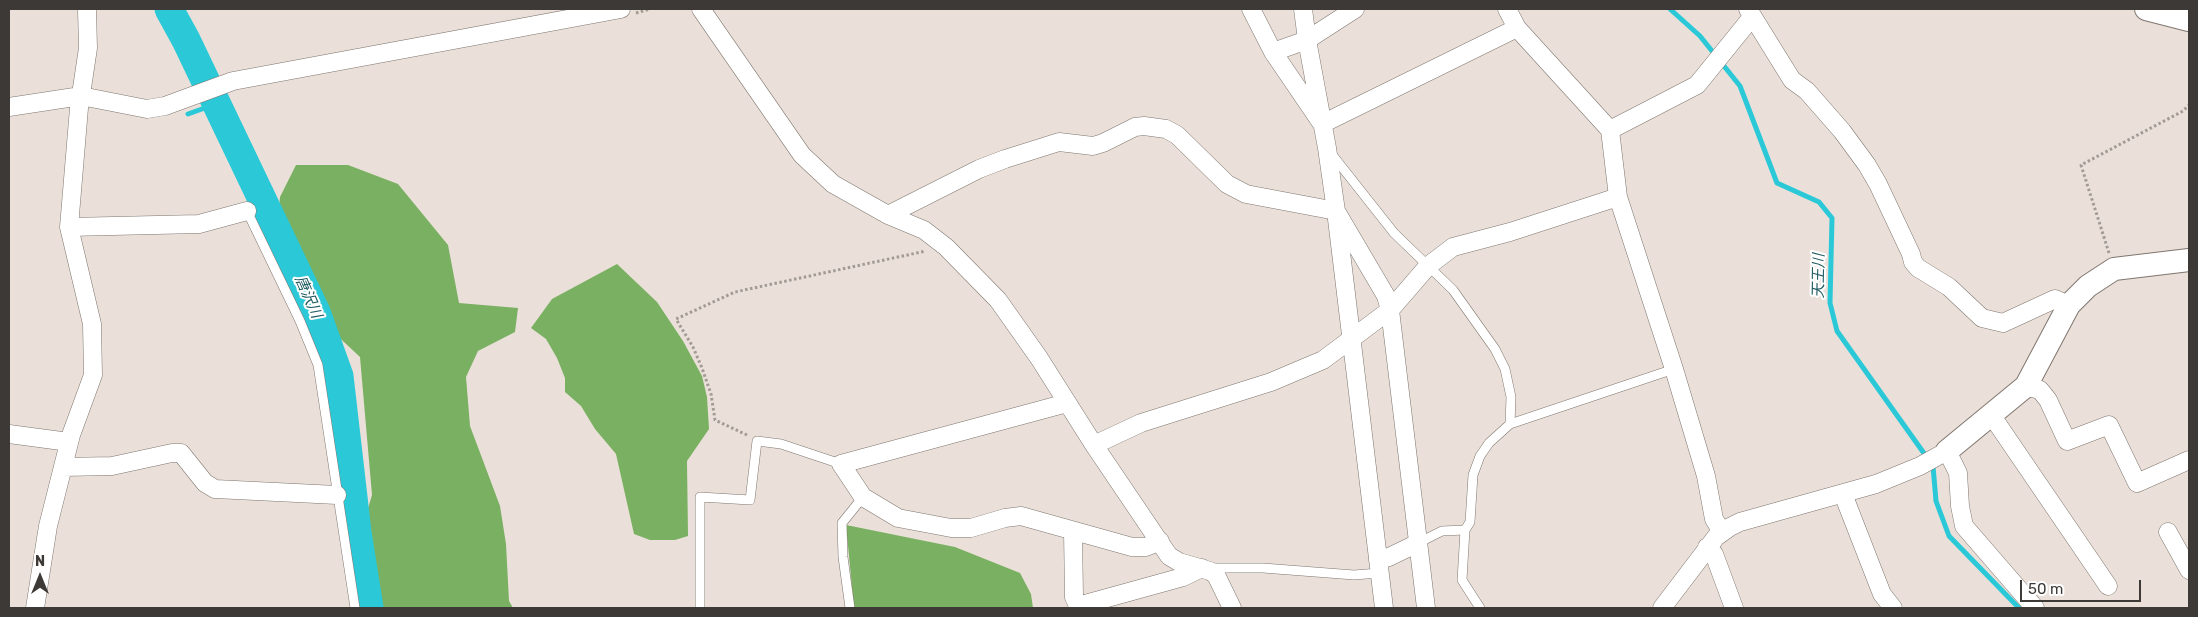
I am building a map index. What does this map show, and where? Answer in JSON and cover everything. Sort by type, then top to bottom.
[{"type":"street","points":[[35,608],[48,526],[69,442],[92,375],[94,359],[92,324],[69,226],[81,96],[88,48],[86,9]]},
{"type":"street","points":[[9,107],[81,96],[147,109],[165,106],[233,81],[621,9]]},
{"type":"street","points":[[701,9],[802,155],[833,184],[888,215],[924,230],[946,247],[998,300],[1170,556],[1179,562],[1210,571],[1219,580],[1232,608]]},
{"type":"street","points":[[1251,9],[1273,52],[1322,124]]},
{"type":"street","points":[[1303,9],[1336,211],[1384,608]]},
{"type":"street","points":[[1273,52],[1307,40],[1355,9]]},
{"type":"street","points":[[1507,9],[1517,28],[1610,130],[1618,197],[1674,369],[1706,476],[1714,518],[1722,532]]},
{"type":"street","points":[[2146,9],[2189,20]]},
{"type":"street","points":[[1610,130],[1697,85],[1750,13],[1792,80],[1807,92],[1842,131],[1867,165],[1912,254],[1913,262],[1918,268],[1949,287],[1982,318],[2003,324],[2055,299],[2069,305]]},
{"type":"street","points":[[1322,124],[1517,28]]},
{"type":"street","points":[[888,215],[979,169],[1014,156],[1059,142],[1093,146],[1135,127],[1144,126],[1166,129],[1177,135],[1227,184],[1246,194],[1336,211],[1386,296],[1390,310],[1426,608]]},
{"type":"street","points":[[1094,445],[1141,423],[1271,382],[1323,360],[1390,310],[1428,266],[1453,247],[1510,232],[1618,197]]},
{"type":"street","points":[[69,226],[199,224],[247,211]]},
{"type":"street","points":[[1662,608],[1707,547],[1722,532],[1740,522],[1843,494],[1920,466],[1947,451],[1992,416],[2026,386],[2069,305],[2088,286],[2114,269],[2189,260]]},
{"type":"street","points":[[2026,386],[2040,390],[2048,400],[2067,441],[2109,425],[2138,483],[2189,460]]},
{"type":"street","points":[[1068,403],[841,464],[863,497],[898,518],[951,528],[971,528],[1005,518],[1021,516],[1132,547],[1146,547],[1160,542]]},
{"type":"street","points":[[1992,416],[2108,586]]},
{"type":"street","points":[[9,434],[69,442]]},
{"type":"street","points":[[1947,451],[1958,473],[1960,506],[1964,526],[2035,608]]},
{"type":"street","points":[[63,467],[112,466],[172,453],[181,453],[205,483],[216,488],[337,495]]},
{"type":"street","points":[[1843,494],[1882,594],[1893,608]]},
{"type":"street","points":[[1073,531],[1074,597],[1078,606],[1183,577],[1202,568]]},
{"type":"street","points":[[2168,532],[2189,570]]},
{"type":"street","points":[[1379,567],[1389,557],[1418,542]]},
{"type":"street","points":[[1707,547],[1714,554],[1734,608]]},
{"type":"lane","points":[[1327,148],[1394,233],[1453,290],[1495,349],[1505,369],[1511,397],[1510,424]]},
{"type":"lane","points":[[247,211],[296,312],[318,364],[355,608]]},
{"type":"lane","points":[[1480,608],[1462,580],[1465,530],[1470,522],[1473,475],[1480,456],[1495,437],[1510,424],[1674,369]]},
{"type":"lane","points":[[700,608],[700,497],[750,500],[756,441],[781,444],[841,464]]},
{"type":"lane","points":[[850,608],[843,557],[842,522],[863,497]]},
{"type":"lane","points":[[1418,542],[1442,531],[1465,530]]},
{"type":"lane","points":[[1202,568],[1263,568],[1354,575],[1379,567]]},
{"type":"path","points":[[2114,269],[2081,165],[2183,111],[2189,105]]},
{"type":"path","points":[[756,441],[739,430],[715,420],[711,394],[702,368],[693,347],[676,319],[735,292],[946,247]]},
{"type":"green space","points":[[296,165],[348,165],[398,184],[448,245],[459,303],[518,308],[515,332],[478,351],[466,377],[470,426],[500,506],[506,544],[509,601],[513,608],[368,608],[357,546],[372,495],[360,357],[313,313],[277,234],[280,197]]},
{"type":"green space","points":[[617,264],[657,302],[683,341],[702,376],[707,397],[709,429],[687,461],[688,536],[675,540],[650,540],[634,534],[616,454],[595,429],[581,406],[565,392],[565,378],[557,358],[546,339],[531,328],[552,299]]},
{"type":"green space","points":[[846,525],[955,547],[1020,573],[1031,594],[1033,608],[854,608]]},
{"type":"waterway","name":"唐沢川","points":[[169,9],[186,40],[316,312],[339,376],[357,532],[369,608]]},
{"type":"waterway","name":"天王川","points":[[1670,9],[1700,36],[1740,86],[1777,183],[1819,202],[1832,218],[1830,303],[1837,331],[1933,466],[1936,501],[1949,536],[2019,608]]},
{"type":"waterway","points":[[188,114],[227,100]]}]
